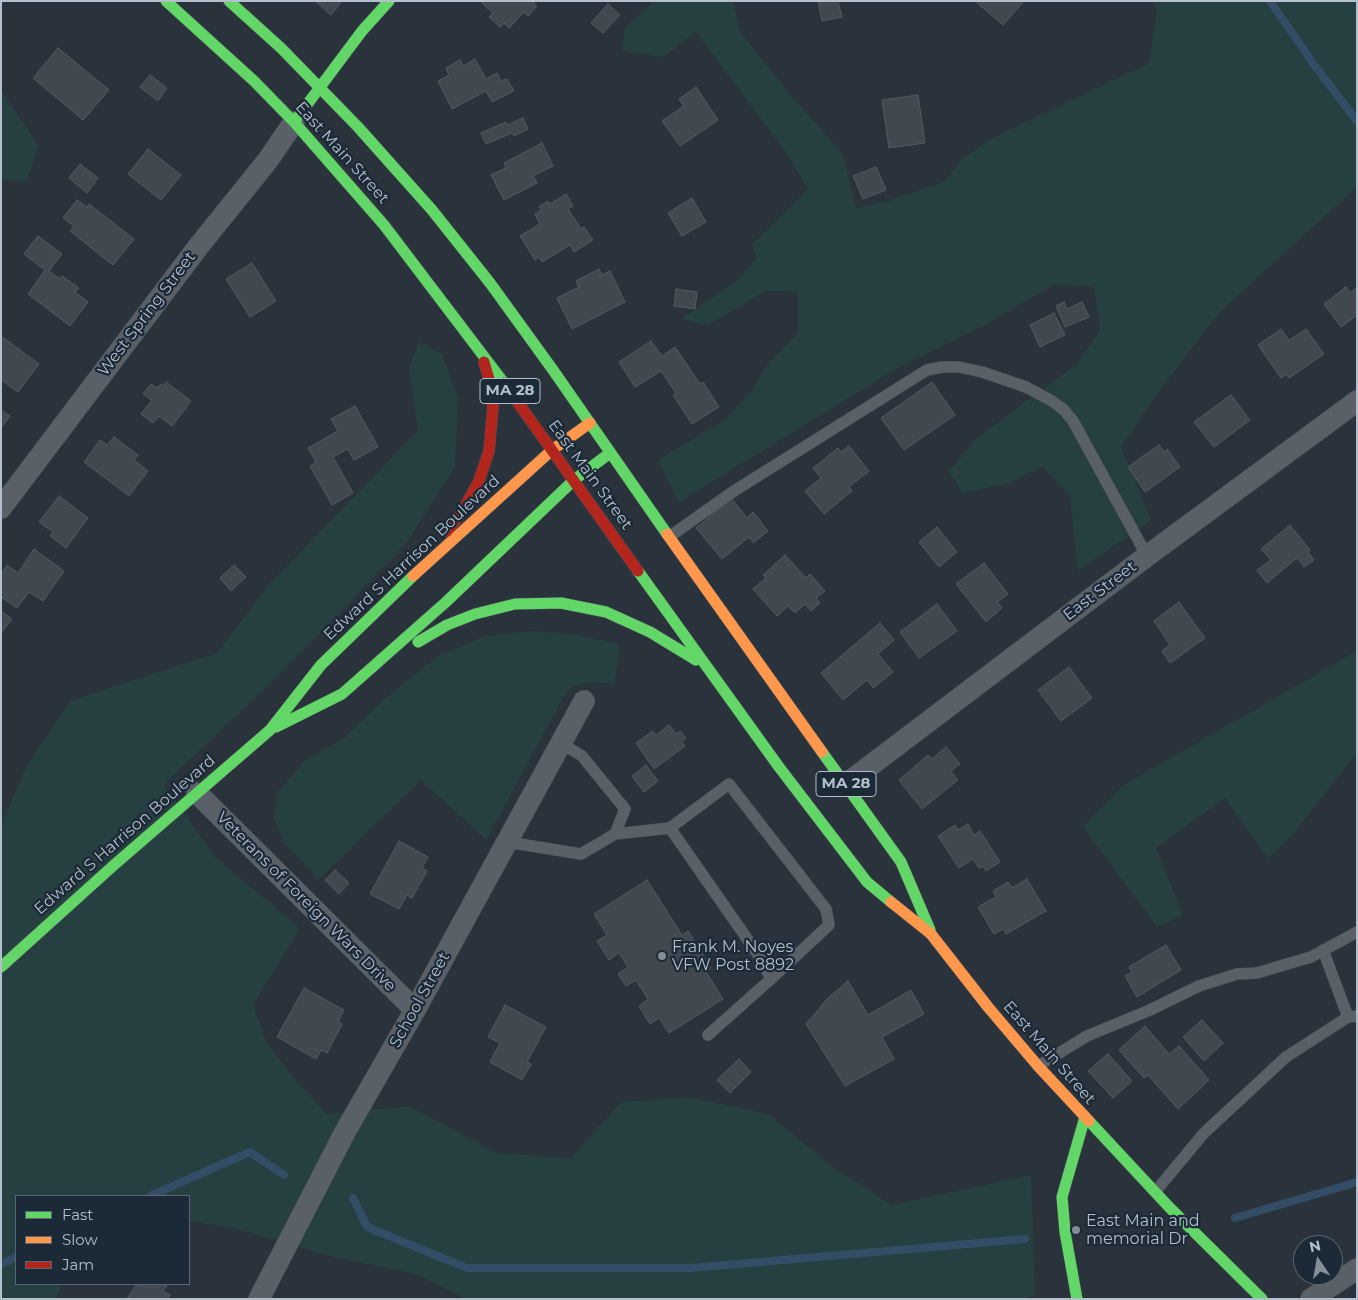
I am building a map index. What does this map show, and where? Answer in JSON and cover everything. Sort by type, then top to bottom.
[{"type":"main road","name":"East Main Street","points":[[166,1],[254,81],[294,122],[384,225],[479,348],[704,664],[779,767],[867,882],[931,934],[1038,1066],[1085,1117],[1062,1197],[1065,1232],[1077,1299]]},
{"type":"main road","name":"East Main Street","points":[[229,1],[281,48],[320,87],[432,210],[513,315],[901,862],[931,934]]},
{"type":"main road","points":[[294,122],[362,31],[389,1]]},
{"type":"main road","points":[[402,586],[462,512],[479,481],[489,451],[493,407],[489,379],[479,348]]},
{"type":"main road","name":"Edward S Harrison Boulevard","points":[[1,967],[114,865],[270,730],[321,665],[402,586],[552,450],[590,423]]},
{"type":"main road","name":"Edward S Harrison Boulevard","points":[[270,730],[342,694],[446,602],[574,480],[610,453]]},
{"type":"main road","points":[[342,694],[421,640],[447,625],[475,614],[515,604],[561,603],[606,612],[650,632],[704,664]]},
{"type":"main road","name":"MA 28","points":[[1085,1117],[1155,1192],[1262,1299]]},
{"type":"street","name":"West Spring Street","points":[[1,508],[198,247],[268,160],[294,122]]},
{"type":"street","name":"East Street","points":[[846,784],[1147,556],[1357,401]]},
{"type":"street","name":"School Street","points":[[259,1299],[345,1132],[415,1010],[584,701]]},
{"type":"street","name":"Veterans of Foreign Wars Drive","points":[[197,793],[415,1010]]},
{"type":"street","points":[[1311,1299],[1357,1269]]},
{"type":"lane","points":[[669,537],[734,491],[927,370],[958,367],[982,372],[1026,387],[1064,410],[1073,421],[1147,556]]},
{"type":"lane","points":[[561,743],[582,756],[625,809],[615,834]]},
{"type":"lane","points":[[507,842],[581,854],[615,834],[670,828],[729,784],[826,908],[829,925],[708,1035]]},
{"type":"lane","points":[[670,828],[757,953],[770,980]]},
{"type":"lane","points":[[1038,1066],[1087,1036],[1150,1010],[1199,986],[1238,974],[1258,973],[1311,957],[1357,932]]},
{"type":"lane","points":[[1155,1192],[1204,1133],[1286,1057],[1352,1017],[1323,950]]},
{"type":"green space","points":[[654,1],[733,1],[741,33],[790,94],[843,154],[856,208],[889,201],[945,181],[961,160],[987,141],[1149,63],[1157,8],[1151,1],[1357,1],[1357,187],[1219,313],[1160,390],[1121,447],[1151,520],[1078,571],[1070,496],[1042,466],[1010,483],[962,493],[949,471],[978,437],[1076,365],[1100,330],[1094,287],[1055,284],[988,323],[901,366],[679,502],[658,460],[725,420],[752,390],[768,364],[798,333],[798,292],[766,291],[708,325],[681,319],[736,281],[757,258],[752,244],[808,189],[785,151],[696,32],[663,57],[622,51],[625,28]]},
{"type":"green space","points":[[1,90],[39,146],[27,180],[1,180]]},
{"type":"green space","points":[[419,342],[442,354],[458,397],[455,467],[405,545],[270,684],[164,784],[215,857],[300,928],[253,1005],[266,1042],[300,1085],[327,1114],[409,1106],[497,1153],[571,1158],[621,1102],[688,1097],[768,1114],[837,1170],[892,1205],[1031,1175],[1035,1295],[1021,1299],[465,1299],[419,1275],[326,1255],[234,1228],[190,1221],[190,1195],[15,1195],[15,1285],[61,1285],[56,1299],[1,1299],[1,825],[27,765],[70,701],[217,653],[271,582],[418,431],[409,368]]},
{"type":"green space","points":[[532,631],[572,634],[619,644],[614,684],[590,682],[573,686],[564,696],[486,840],[421,780],[318,880],[284,843],[274,818],[277,793],[305,760],[342,740],[383,700],[437,657],[484,636]]},
{"type":"green space","points":[[1357,651],[1357,753],[1294,833],[1268,859],[1225,798],[1156,848],[1183,915],[1157,927],[1083,827],[1122,786]]},
{"type":"building","points":[[315,1],[342,1],[331,15]]},
{"type":"building","points":[[482,1],[532,1],[537,6],[528,16],[524,12],[509,28],[504,23],[500,27],[489,17],[493,13]]},
{"type":"building","points":[[818,1],[838,1],[842,17],[822,21]]},
{"type":"building","points":[[975,1],[1024,1],[1003,25]]},
{"type":"building","points":[[608,4],[620,15],[603,33],[591,23]]},
{"type":"building","points":[[58,48],[109,90],[83,120],[33,78]]},
{"type":"building","points":[[475,59],[486,79],[497,73],[501,81],[507,79],[514,91],[492,102],[486,91],[452,109],[438,81],[449,75],[446,68],[460,60],[463,66]]},
{"type":"building","points":[[150,75],[167,88],[158,101],[140,87]]},
{"type":"building","points":[[696,87],[718,120],[680,146],[662,121],[684,106],[679,99]]},
{"type":"building","points":[[918,95],[925,143],[889,148],[882,100]]},
{"type":"building","points":[[523,118],[528,129],[514,136],[512,133],[486,144],[481,133],[506,122],[507,125]]},
{"type":"building","points":[[542,143],[553,166],[533,176],[537,183],[504,200],[491,175],[506,168],[504,163]]},
{"type":"building","points":[[148,149],[181,175],[161,200],[128,174]]},
{"type":"building","points":[[80,164],[98,178],[87,193],[69,178]]},
{"type":"building","points":[[876,167],[886,190],[863,199],[853,176]]},
{"type":"building","points":[[566,194],[573,206],[568,209],[581,229],[584,227],[593,240],[574,252],[570,245],[542,262],[539,257],[535,260],[520,236],[540,224],[535,214],[541,210],[539,207],[548,201],[550,204]]},
{"type":"building","points":[[692,198],[706,222],[682,236],[668,213]]},
{"type":"building","points":[[77,200],[87,207],[89,204],[134,239],[113,265],[70,231],[74,226],[63,218]]},
{"type":"building","points":[[38,236],[62,254],[49,271],[60,279],[62,276],[79,288],[75,292],[88,302],[70,326],[28,294],[45,270],[24,254]]},
{"type":"building","points":[[252,263],[276,301],[250,317],[226,279]]},
{"type":"building","points":[[599,269],[602,275],[610,271],[625,302],[572,329],[557,298],[579,287],[576,281]]},
{"type":"building","points":[[1346,287],[1350,293],[1357,287],[1357,315],[1341,327],[1324,304]]},
{"type":"building","points":[[676,289],[697,292],[695,309],[674,306]]},
{"type":"building","points":[[1064,302],[1067,309],[1082,302],[1089,317],[1065,327],[1056,306]]},
{"type":"building","points":[[1054,313],[1065,335],[1040,347],[1030,325]]},
{"type":"building","points":[[1281,329],[1289,340],[1306,329],[1324,354],[1289,378],[1286,374],[1281,378],[1258,345]]},
{"type":"building","points":[[1,336],[39,364],[18,392],[1,380]]},
{"type":"building","points":[[651,341],[662,356],[675,347],[700,384],[703,382],[719,407],[692,424],[673,395],[676,393],[661,371],[635,387],[619,362]]},
{"type":"building","points":[[166,382],[191,401],[172,426],[159,416],[153,423],[141,414],[152,400],[143,394],[151,384],[157,388],[161,384],[164,386]]},
{"type":"building","points":[[932,382],[955,415],[904,450],[881,418]]},
{"type":"building","points":[[1231,395],[1250,420],[1214,447],[1194,422]]},
{"type":"building","points":[[355,406],[378,447],[354,460],[348,449],[333,457],[353,493],[332,505],[310,466],[316,462],[308,448],[338,431],[331,419]]},
{"type":"building","points":[[1,410],[10,416],[1,428]]},
{"type":"building","points":[[114,437],[138,455],[134,460],[148,471],[129,496],[84,462],[100,440],[107,445]]},
{"type":"building","points":[[1159,445],[1164,452],[1167,449],[1180,467],[1145,492],[1128,467]]},
{"type":"building","points":[[849,446],[869,471],[849,487],[852,491],[824,514],[805,491],[821,478],[813,468],[838,448],[841,452]]},
{"type":"building","points":[[59,496],[88,518],[66,548],[50,536],[53,532],[39,522]]},
{"type":"building","points":[[732,499],[747,518],[753,512],[768,531],[753,543],[749,537],[722,559],[696,528]]},
{"type":"building","points":[[1290,525],[1310,550],[1308,552],[1314,560],[1304,567],[1297,558],[1267,583],[1257,570],[1271,560],[1261,549]]},
{"type":"building","points":[[937,527],[957,552],[939,567],[919,542]]},
{"type":"building","points":[[34,549],[64,571],[43,601],[29,592],[17,608],[2,598],[5,594],[1,592],[1,574],[7,565],[18,573]]},
{"type":"building","points":[[785,555],[806,578],[810,574],[825,591],[816,598],[820,603],[811,611],[805,604],[795,613],[788,606],[777,616],[753,589],[766,578],[763,575]]},
{"type":"building","points":[[984,563],[1008,594],[997,602],[1002,608],[986,622],[956,584]]},
{"type":"building","points":[[234,565],[246,577],[231,591],[220,578]]},
{"type":"building","points":[[1179,602],[1205,638],[1170,663],[1162,651],[1170,645],[1154,621]]},
{"type":"building","points":[[937,604],[957,631],[919,658],[900,632]]},
{"type":"building","points":[[1,611],[12,619],[1,633]]},
{"type":"building","points":[[880,623],[894,640],[878,654],[893,672],[873,688],[867,680],[843,700],[821,673]]},
{"type":"building","points":[[1069,667],[1092,698],[1061,721],[1038,690]]},
{"type":"building","points":[[669,725],[676,734],[680,731],[686,738],[682,742],[685,746],[654,769],[636,743],[653,731],[656,735]]},
{"type":"building","points":[[946,747],[960,764],[951,771],[958,780],[922,809],[899,780],[928,755],[932,759]]},
{"type":"building","points":[[646,765],[658,781],[644,792],[632,776]]},
{"type":"building","points":[[968,824],[974,835],[980,831],[1000,862],[986,871],[983,866],[979,868],[973,859],[959,868],[938,836],[955,825],[958,830]]},
{"type":"building","points":[[399,841],[428,857],[422,868],[427,871],[412,898],[407,895],[399,909],[370,894]]},
{"type":"building","points":[[335,870],[349,883],[339,894],[325,880]]},
{"type":"building","points":[[1027,879],[1046,911],[1006,934],[1003,929],[994,934],[978,907],[996,897],[993,891],[1008,882],[1012,888]]},
{"type":"building","name":"Frank M. Noyes VFW Post 8892","points":[[647,880],[682,935],[688,931],[711,968],[706,972],[723,999],[669,1033],[659,1018],[650,1024],[639,1006],[648,999],[636,980],[626,986],[618,974],[628,967],[619,953],[609,960],[597,941],[607,935],[594,914]]},
{"type":"building","points":[[1166,945],[1181,970],[1137,997],[1125,976],[1132,972],[1129,967]]},
{"type":"building","points":[[848,981],[868,1015],[911,990],[924,1014],[882,1037],[894,1059],[845,1086],[806,1024],[828,998]]},
{"type":"building","points":[[304,988],[344,1010],[338,1022],[342,1024],[327,1053],[321,1050],[316,1059],[277,1037]]},
{"type":"building","points":[[505,1005],[546,1027],[527,1062],[531,1064],[522,1080],[490,1062],[500,1043],[488,1037]]},
{"type":"building","points":[[1202,1020],[1223,1043],[1204,1061],[1183,1037]]},
{"type":"building","points":[[1145,1026],[1169,1054],[1179,1046],[1209,1080],[1178,1109],[1148,1075],[1144,1078],[1119,1050]]},
{"type":"building","points":[[1108,1054],[1132,1081],[1113,1098],[1088,1071]]},
{"type":"building","points":[[739,1059],[751,1072],[730,1093],[717,1080]]},
{"type":"building","points":[[136,1285],[167,1285],[163,1291],[170,1295],[168,1299],[127,1299]]},
{"type":"waterway","points":[[1270,1],[1315,66],[1357,121]]},
{"type":"waterway","points":[[152,1195],[250,1152],[284,1175]]},
{"type":"waterway","points":[[1235,1218],[1357,1182]]},
{"type":"waterway","points":[[353,1198],[367,1227],[467,1268],[691,1268],[1025,1239]]},
{"type":"waterway","points":[[1,1264],[15,1257]]},
{"type":"traffic: fast","points":[[166,1],[254,81],[294,122],[384,225],[504,383]]},
{"type":"traffic: fast","points":[[229,1],[281,48],[358,127],[432,210],[490,283],[667,534]]},
{"type":"traffic: fast","points":[[294,122],[362,31],[389,1]]},
{"type":"traffic: fast","points":[[276,727],[342,694],[446,602],[574,480],[610,453]]},
{"type":"traffic: fast","points":[[638,571],[779,767],[867,882],[891,902]]},
{"type":"traffic: fast","points":[[1,967],[114,865],[270,730],[321,665],[413,576]]},
{"type":"traffic: fast","points":[[418,642],[447,625],[475,614],[515,604],[561,603],[606,612],[650,632],[696,660]]},
{"type":"traffic: fast","points":[[822,752],[901,862],[930,930]]},
{"type":"traffic: fast","points":[[1077,1299],[1065,1232],[1062,1197],[1085,1117]]},
{"type":"traffic: fast","points":[[1089,1121],[1169,1207],[1262,1299]]},
{"type":"traffic: slow","points":[[413,576],[552,450],[590,423]]},
{"type":"traffic: slow","points":[[667,534],[822,752]]},
{"type":"traffic: slow","points":[[891,902],[931,934],[988,1007],[1038,1066],[1089,1121]]},
{"type":"traffic: jam","points":[[447,531],[462,512],[479,481],[489,451],[493,407],[489,379],[484,362]]},
{"type":"traffic: jam","points":[[504,383],[638,571]]},
{"type":"place","name":"Frank M. Noyes VFW Post 8892","points":[[662,956]]},
{"type":"place","name":"East Main and memorial Dr","points":[[1076,1230]]}]
